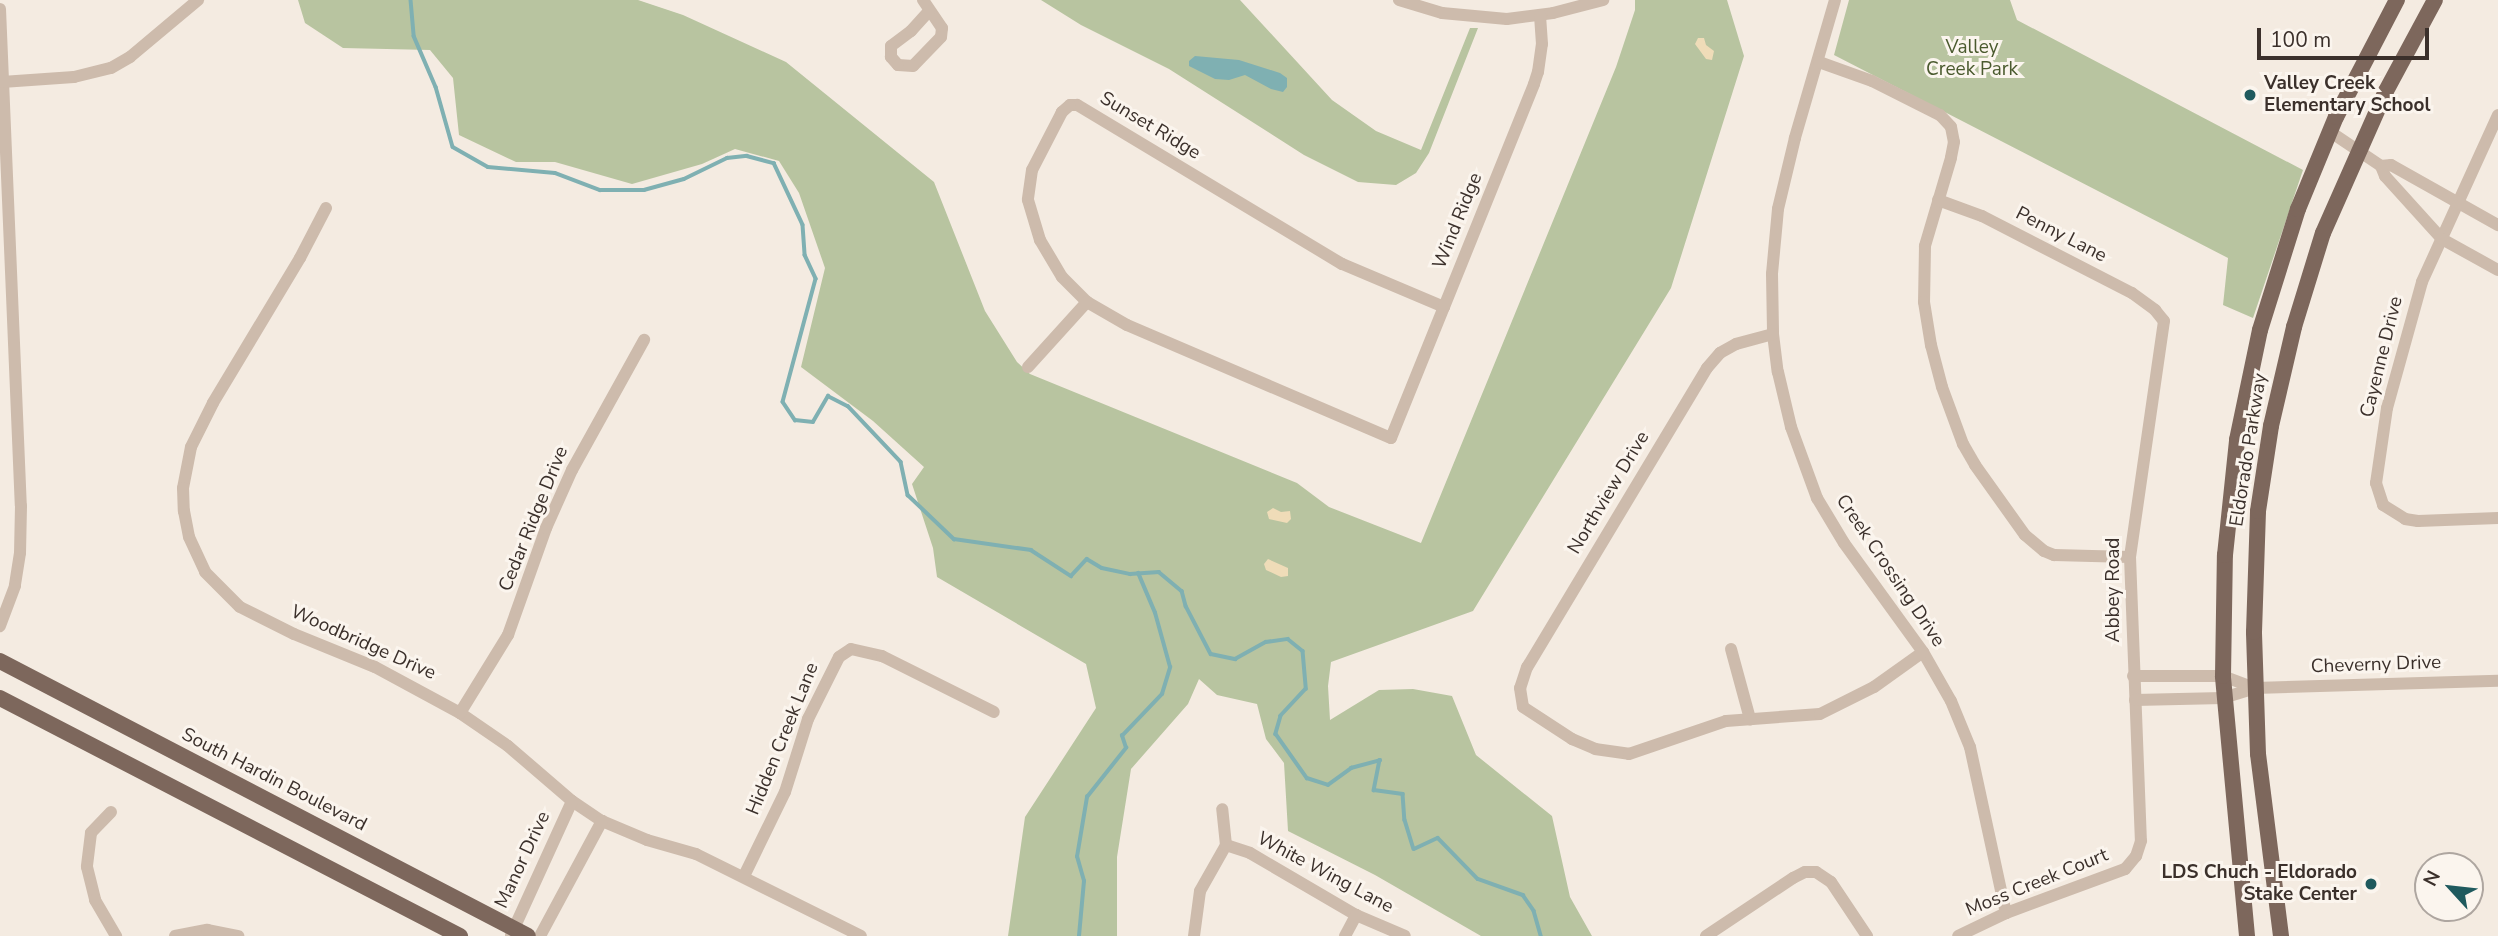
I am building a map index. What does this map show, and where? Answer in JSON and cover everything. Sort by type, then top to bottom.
[{"type":"main road","name":"Eldorado Parkway","points":[[2247,936],[2222,676],[2227,531],[2248,380],[2286,244],[2329,131],[2397,0]]},
{"type":"main road","name":"Eldorado Parkway","points":[[2281,936],[2259,766],[2255,688],[2255,564],[2258,511],[2271,426],[2308,278],[2359,148],[2435,0]]},
{"type":"main road","name":"South Hardin Boulevard","points":[[0,661],[512,932],[528,936]]},
{"type":"main road","points":[[0,698],[460,936]]},
{"type":"street","points":[[2,82],[74,77],[111,68],[138,51],[198,0]]},
{"type":"street","points":[[1399,0],[1426,9],[1474,18],[1540,15],[1603,0]]},
{"type":"street","name":"Creek Crossing Drive","points":[[1835,0],[1795,138],[1779,209],[1773,262],[1773,334],[1791,427],[1817,498],[1858,562],[1923,652],[1951,701],[1970,747],[2006,913]]},
{"type":"street","points":[[926,5],[942,28],[941,37],[913,66],[901,67],[891,57],[891,46],[911,31],[926,5]]},
{"type":"street","points":[[0,9],[5,207],[20,553],[15,586],[0,626]]},
{"type":"street","name":"Wind Ridge","points":[[1391,438],[1538,72],[1542,44],[1540,15]]},
{"type":"street","points":[[1819,62],[1883,86],[1940,115],[1951,127],[1954,142],[1951,158],[1925,247],[1924,302],[1934,355],[1963,444],[2025,535],[2044,551],[2073,557],[2130,557]]},
{"type":"street","name":"Sunset Ridge","points":[[1391,438],[1127,325],[1087,302],[1062,277],[1046,253],[1028,200],[1029,180],[1037,160],[1062,112],[1073,104],[1326,255],[1444,307]]},
{"type":"street","name":"Cayenne Drive","points":[[2498,115],[2422,282],[2396,373],[2378,461],[2378,496],[2392,513],[2418,522],[2498,518]]},
{"type":"street","points":[[2329,131],[2359,148],[2381,166],[2385,176],[2442,239],[2498,270]]},
{"type":"street","points":[[2381,166],[2391,165],[2498,225]]},
{"type":"street","name":"Penny Lane","points":[[1938,200],[1982,216],[2086,268],[2147,302],[2160,316]]},
{"type":"street","name":"Woodbridge Drive","points":[[326,208],[300,258],[213,403],[191,447],[183,488],[189,537],[205,572],[240,607],[294,634],[375,667],[460,713],[508,746],[572,801],[602,821],[647,840],[696,854],[861,936]]},
{"type":"street","points":[[1028,367],[1087,302]]},
{"type":"street","name":"Abbey Road","points":[[2129,866],[2141,841],[2130,557],[2164,331],[2164,321],[2160,316]]},
{"type":"street","name":"Northview Drive","points":[[1750,719],[1705,726],[1629,754],[1595,749],[1572,739],[1523,707],[1520,688],[1527,667],[1707,368],[1720,353],[1736,344],[1773,334]]},
{"type":"street","name":"Cedar Ridge Drive","points":[[460,713],[508,635],[547,528],[572,470],[644,340]]},
{"type":"street","name":"Hidden Creek Lane","points":[[744,876],[785,792],[808,719],[839,657],[850,649],[882,656],[994,712]]},
{"type":"street","points":[[1731,649],[1750,719],[1820,714],[1874,687],[1923,652]]},
{"type":"street","name":"Cheverny Drive","points":[[2133,676],[2222,676],[2255,688]]},
{"type":"street","name":"Cheverny Drive","points":[[2136,700],[2223,698],[2255,688],[2498,681]]},
{"type":"street","name":"Manor Drive","points":[[512,932],[572,801]]},
{"type":"street","points":[[1194,936],[1200,891],[1226,845],[1222,809]]},
{"type":"street","points":[[111,812],[91,833],[87,867],[95,900],[116,936]]},
{"type":"street","points":[[540,936],[602,821]]},
{"type":"street","name":"White Wing Lane","points":[[1226,845],[1250,853],[1356,915],[1405,936]]},
{"type":"street","name":"Moss Creek Court","points":[[1958,936],[2006,913],[2129,866]]},
{"type":"street","points":[[1706,936],[1805,872],[1816,872],[1831,882],[1867,936]]},
{"type":"street","points":[[1345,936],[1356,915]]},
{"type":"street","points":[[175,936],[206,929],[238,936]]},
{"type":"green space","points":[[298,0],[638,0],[683,15],[786,62],[934,182],[985,311],[1017,362],[1030,374],[1297,483],[1329,507],[1421,543],[1616,67],[1635,10],[1635,0],[1727,0],[1744,56],[1671,288],[1473,611],[1331,662],[1328,686],[1330,720],[1379,690],[1413,689],[1452,696],[1476,755],[1552,816],[1570,897],[1592,936],[1481,936],[1375,875],[1288,831],[1284,763],[1266,739],[1257,704],[1217,695],[1199,679],[1188,704],[1131,769],[1117,857],[1117,936],[1008,936],[1025,817],[1096,708],[1086,664],[937,577],[933,548],[912,484],[924,467],[873,421],[801,367],[825,268],[799,193],[779,161],[735,149],[702,164],[632,184],[555,162],[516,162],[459,135],[453,78],[430,50],[343,48],[305,23]]},
{"type":"green space","points":[[1041,0],[1240,0],[1332,100],[1376,131],[1421,150],[1470,28],[1478,28],[1429,153],[1416,173],[1396,185],[1358,182],[1304,155],[1169,69],[1081,25]]},
{"type":"green space","name":"Valley Creek Park","points":[[1849,0],[2010,0],[2017,20],[2303,170],[2253,318],[2223,305],[2228,258],[1834,55]]},
{"type":"sand","points":[[1698,38],[1704,38],[1706,45],[1714,51],[1712,60],[1706,59],[1695,44]]},
{"type":"sand","points":[[1273,508],[1281,512],[1290,511],[1291,519],[1287,523],[1269,519],[1267,512]]},
{"type":"sand","points":[[1268,559],[1288,568],[1288,576],[1281,577],[1266,570],[1264,564]]},
{"type":"water","points":[[1195,56],[1239,60],[1280,73],[1287,78],[1287,87],[1283,92],[1271,89],[1245,75],[1229,80],[1215,79],[1189,66],[1189,61]]},
{"type":"waterway","points":[[411,0],[414,36],[436,87],[453,147],[488,167],[555,173],[600,190],[644,190],[684,179],[727,158],[747,156],[774,163],[803,225],[805,255],[816,279],[783,402],[795,420],[813,422],[828,396],[848,406],[901,462],[908,495],[954,539],[1031,550],[1071,576],[1087,559],[1102,568],[1130,574],[1159,572],[1182,591],[1186,606],[1211,654],[1235,659],[1266,642],[1288,639],[1303,651],[1306,689],[1281,716],[1276,734],[1307,778],[1328,785],[1351,768],[1380,760],[1374,790],[1403,794],[1405,820],[1414,849],[1438,838],[1478,879],[1523,895],[1534,911],[1541,936]]},
{"type":"waterway","points":[[1079,936],[1084,881],[1077,857],[1087,797],[1126,748],[1122,736],[1162,694],[1170,667],[1155,613],[1138,573]]},
{"type":"place","name":"Valley Creek Elementary School","points":[[2250,95]]},
{"type":"place","name":"LDS Chuch - Eldorado Stake Center","points":[[2371,884]]}]
